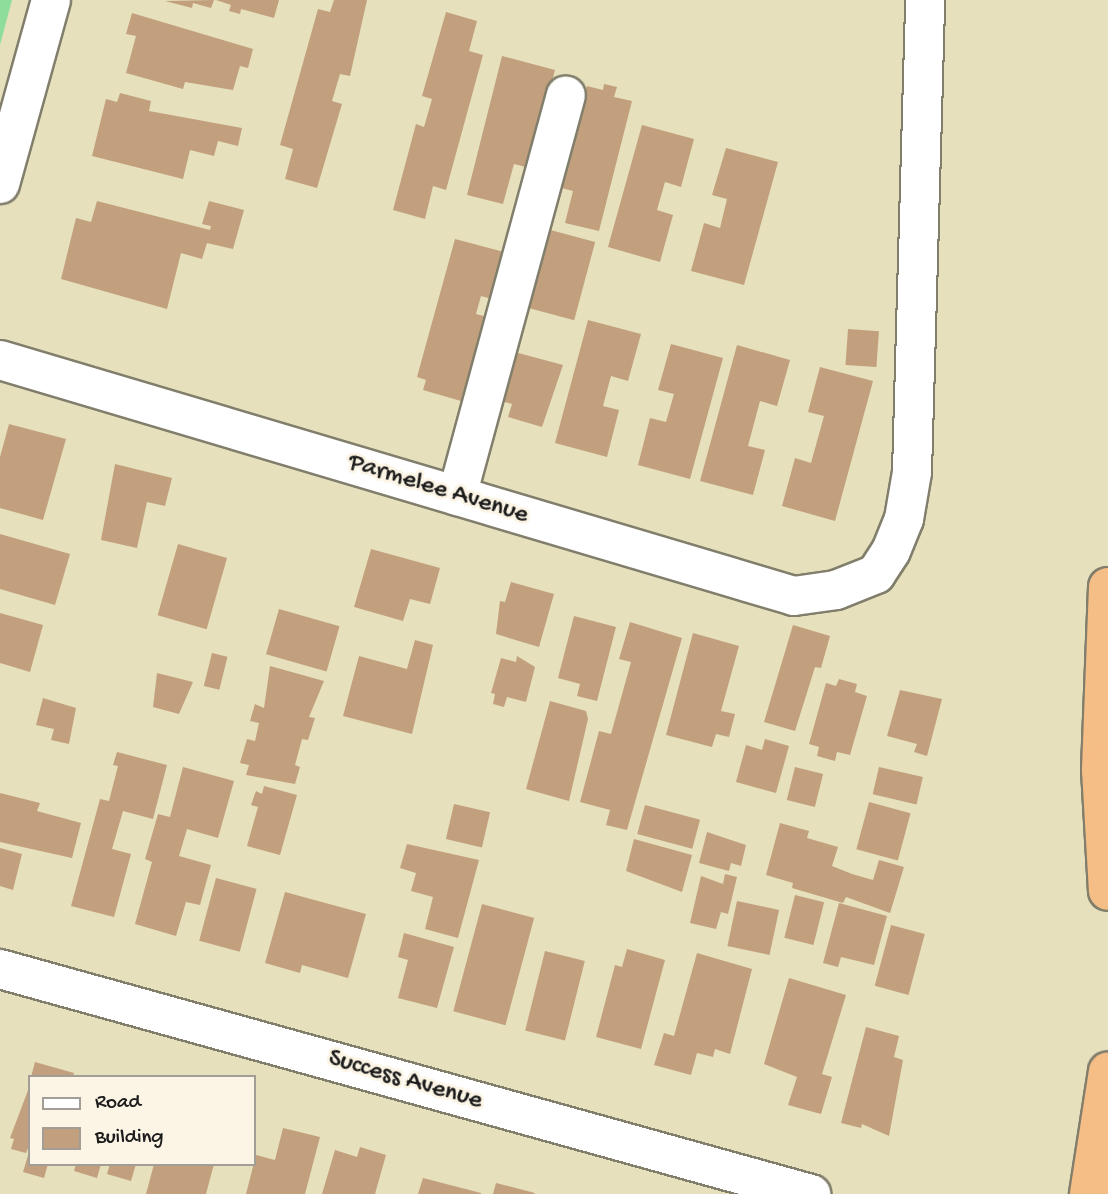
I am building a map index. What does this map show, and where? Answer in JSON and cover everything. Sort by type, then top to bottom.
[{"type":"highway","points":[[1108,587],[1101,770],[1108,891]]},
{"type":"highway","points":[[1089,1194],[1108,1071]]},
{"type":"street","points":[[0,184],[51,0]]},
{"type":"street","name":"Parmelee Avenue","points":[[0,360],[794,596],[836,590],[876,574],[904,519],[912,472],[925,0]]},
{"type":"street","points":[[457,496],[566,96]]},
{"type":"street","name":"Success Avenue","points":[[0,969],[811,1194]]},
{"type":"green space","points":[[0,0],[12,0],[0,45]]},
{"type":"building","points":[[214,0],[211,8],[193,3],[192,8],[165,1]]},
{"type":"building","points":[[216,0],[279,0],[274,18],[241,9],[240,14],[229,11],[231,5]]},
{"type":"building","points":[[334,0],[367,0],[350,76],[340,74],[332,101],[342,104],[317,188],[285,179],[293,149],[280,145],[318,9],[330,12]]},
{"type":"building","points":[[446,12],[477,21],[469,51],[483,55],[446,190],[433,186],[425,219],[393,210],[416,124],[424,127],[432,99],[422,96]]},
{"type":"building","points":[[132,13],[253,49],[248,68],[240,66],[233,90],[185,82],[183,89],[126,73],[136,36],[126,34]]},
{"type":"building","points":[[502,56],[555,70],[530,168],[514,164],[503,204],[467,195]]},
{"type":"building","points":[[604,84],[617,87],[614,97],[632,101],[599,231],[565,223],[573,191],[554,186],[587,86],[603,90]]},
{"type":"building","points":[[120,93],[151,101],[149,111],[242,128],[238,146],[218,141],[214,156],[190,150],[183,179],[92,156],[106,99],[117,102]]},
{"type":"building","points":[[642,125],[694,139],[681,187],[665,182],[657,210],[673,215],[660,262],[608,247]]},
{"type":"building","points":[[726,148],[778,162],[744,285],[691,271],[704,223],[720,228],[727,199],[712,195]]},
{"type":"building","points":[[97,201],[210,230],[211,226],[202,224],[209,201],[244,210],[233,249],[207,243],[202,259],[181,253],[167,309],[61,279],[76,218],[91,222]]},
{"type":"building","points":[[543,228],[595,242],[574,320],[522,306]]},
{"type":"building","points":[[455,239],[508,253],[495,300],[481,296],[476,314],[492,318],[472,391],[464,389],[461,401],[423,390],[426,380],[417,377]]},
{"type":"building","points":[[588,320],[641,334],[628,381],[611,376],[603,406],[619,410],[607,457],[555,443]]},
{"type":"building","points":[[848,329],[879,331],[876,367],[845,365]]},
{"type":"building","points":[[671,344],[723,358],[690,479],[638,465],[650,418],[666,422],[674,394],[658,390]]},
{"type":"building","points":[[737,345],[790,360],[777,406],[760,401],[748,446],[765,450],[753,495],[700,481]]},
{"type":"building","points":[[511,351],[563,365],[542,427],[508,417],[512,404],[498,400]]},
{"type":"building","points":[[820,367],[873,381],[835,521],[782,506],[795,458],[811,463],[824,416],[808,412]]},
{"type":"building","points":[[9,424],[66,439],[43,520],[0,508],[0,457]]},
{"type":"building","points":[[115,464],[172,478],[165,506],[147,502],[137,548],[101,540]]},
{"type":"building","points":[[0,534],[70,554],[55,605],[0,589]]},
{"type":"building","points":[[178,544],[227,558],[207,629],[158,615]]},
{"type":"building","points":[[371,549],[440,568],[430,604],[410,599],[403,621],[354,607]]},
{"type":"building","points":[[511,582],[554,594],[539,647],[496,634],[500,601],[505,602]]},
{"type":"building","points":[[279,609],[340,626],[327,672],[266,654]]},
{"type":"building","points":[[0,613],[43,625],[30,672],[0,663]]},
{"type":"building","points":[[574,616],[616,627],[597,701],[577,696],[580,684],[558,678]]},
{"type":"building","points":[[630,622],[682,638],[627,830],[606,825],[610,810],[580,802],[599,731],[611,734],[631,662],[619,659]]},
{"type":"building","points":[[793,625],[830,636],[821,668],[815,667],[795,731],[764,722]]},
{"type":"building","points":[[693,633],[739,646],[721,711],[735,714],[729,737],[716,734],[712,747],[666,735]]},
{"type":"building","points":[[415,640],[433,645],[412,734],[343,716],[359,656],[407,669]]},
{"type":"building","points":[[212,653],[228,657],[219,690],[204,686]]},
{"type":"building","points":[[517,656],[535,667],[526,702],[507,697],[504,707],[493,704],[495,694],[491,693],[501,658],[516,662]]},
{"type":"building","points":[[270,666],[324,681],[309,717],[315,718],[308,740],[302,739],[295,765],[300,767],[295,784],[246,775],[249,765],[240,763],[247,739],[255,741],[259,723],[250,721],[255,704],[264,708]]},
{"type":"building","points":[[157,673],[193,682],[179,714],[153,707]]},
{"type":"building","points":[[839,679],[857,684],[855,692],[867,696],[850,755],[837,752],[835,761],[817,756],[819,747],[809,744],[826,683],[836,686]]},
{"type":"building","points":[[900,690],[942,699],[927,756],[914,752],[917,744],[887,736]]},
{"type":"building","points":[[43,698],[76,708],[69,744],[51,740],[54,729],[36,725]]},
{"type":"building","points":[[550,701],[586,711],[588,719],[569,801],[526,789]]},
{"type":"building","points":[[765,739],[789,746],[776,793],[736,782],[746,745],[762,750]]},
{"type":"building","points":[[117,752],[167,765],[153,819],[123,811],[112,849],[131,854],[114,917],[71,906],[100,799],[109,801],[118,766],[113,765]]},
{"type":"building","points":[[183,767],[234,781],[218,838],[187,829],[179,856],[211,865],[200,905],[186,902],[176,936],[135,924],[152,862],[145,859],[158,814],[170,817]]},
{"type":"building","points":[[795,767],[823,774],[815,807],[787,800]]},
{"type":"building","points":[[879,767],[923,777],[917,804],[873,794]]},
{"type":"building","points":[[264,786],[297,795],[280,855],[247,846],[258,807],[251,805],[256,791],[262,794]]},
{"type":"building","points":[[0,793],[40,803],[37,811],[81,823],[72,858],[0,842]]},
{"type":"building","points":[[869,802],[911,813],[898,860],[856,849]]},
{"type":"building","points":[[454,804],[490,812],[482,847],[446,839]]},
{"type":"building","points":[[645,805],[700,820],[692,849],[637,834]]},
{"type":"building","points":[[780,823],[809,831],[807,838],[838,847],[832,866],[852,874],[873,880],[879,860],[904,867],[890,913],[846,897],[843,903],[792,888],[793,883],[766,875]]},
{"type":"building","points":[[707,832],[746,845],[741,866],[731,863],[729,871],[699,863]]},
{"type":"building","points":[[634,839],[692,855],[682,892],[626,871]]},
{"type":"building","points":[[407,844],[479,860],[458,938],[425,929],[433,897],[411,891],[416,873],[400,868]]},
{"type":"building","points":[[0,848],[22,854],[13,890],[0,886]]},
{"type":"building","points":[[725,874],[737,877],[728,914],[721,912],[716,929],[690,923],[701,876],[723,884]]},
{"type":"building","points":[[216,878],[257,889],[240,952],[199,941]]},
{"type":"building","points":[[285,892],[366,914],[348,978],[302,965],[300,973],[265,963]]},
{"type":"building","points":[[795,895],[824,902],[813,945],[784,938]]},
{"type":"building","points":[[737,901],[779,910],[769,955],[727,946]]},
{"type":"building","points":[[839,903],[887,916],[874,965],[841,957],[838,967],[823,963]]},
{"type":"building","points":[[482,904],[534,918],[505,1025],[453,1011]]},
{"type":"building","points":[[891,925],[925,934],[909,995],[875,986]]},
{"type":"building","points":[[404,933],[454,947],[437,1008],[398,998],[408,960],[398,957]]},
{"type":"building","points":[[627,949],[665,960],[641,1049],[596,1037],[615,965],[622,967]]},
{"type":"building","points":[[545,951],[585,961],[565,1040],[525,1031]]},
{"type":"building","points":[[697,953],[752,969],[730,1054],[715,1049],[713,1057],[697,1053],[691,1075],[654,1065],[664,1033],[674,1036]]},
{"type":"building","points":[[789,978],[846,995],[822,1074],[832,1077],[821,1114],[788,1105],[797,1077],[764,1064]]},
{"type":"building","points":[[866,1027],[899,1036],[894,1057],[903,1060],[889,1136],[862,1124],[861,1128],[841,1123]]},
{"type":"building","points":[[35,1062],[74,1073],[74,1075],[32,1075]]},
{"type":"building","points":[[28,1090],[26,1153],[11,1149],[14,1139],[10,1138]]},
{"type":"building","points":[[283,1128],[320,1137],[305,1194],[246,1194],[253,1166],[256,1166],[256,1155],[275,1160]]},
{"type":"building","points":[[360,1147],[386,1155],[375,1194],[322,1194],[335,1150],[357,1157]]},
{"type":"building","points":[[28,1155],[28,1166],[47,1166],[44,1178],[23,1172]]},
{"type":"building","points":[[75,1166],[100,1166],[97,1178],[74,1171]]},
{"type":"building","points":[[109,1166],[135,1166],[131,1181],[107,1174]]},
{"type":"building","points":[[153,1166],[213,1166],[206,1194],[146,1194]]},
{"type":"building","points":[[423,1178],[481,1193],[481,1194],[418,1194]]},
{"type":"building","points":[[496,1183],[535,1193],[493,1194]]}]
